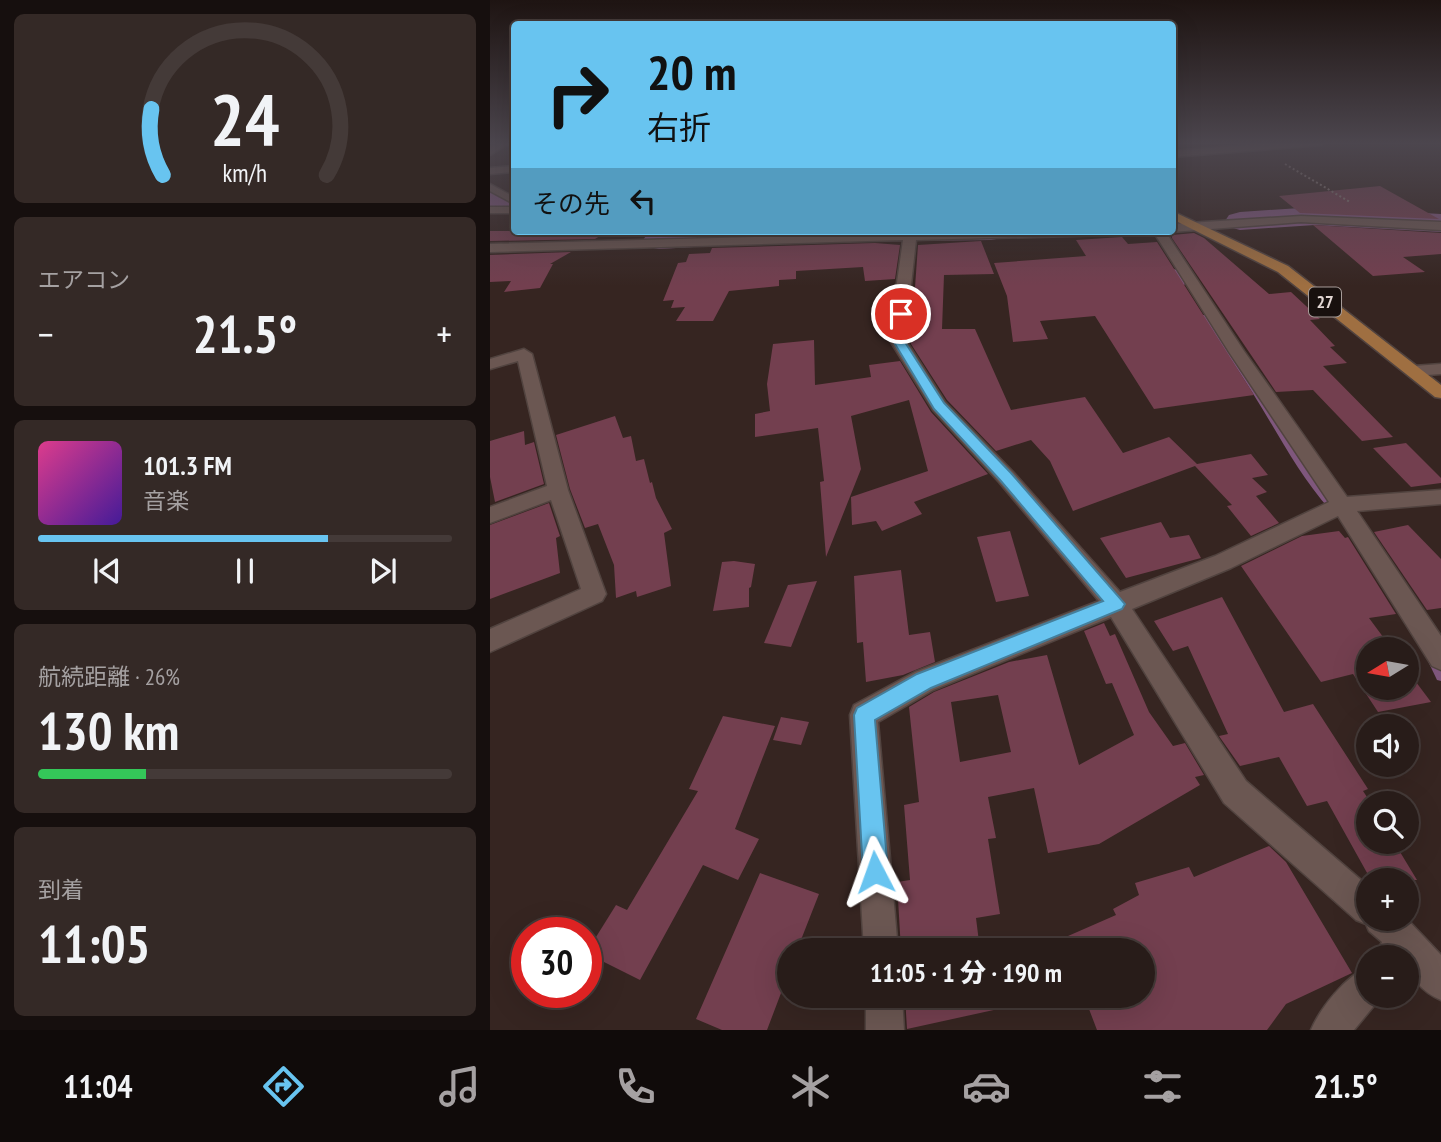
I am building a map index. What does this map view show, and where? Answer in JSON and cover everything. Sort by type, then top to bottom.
[{"type":"main road","name":"27","points":[[1176,216],[1283,269],[1441,393]]},
{"type":"street","points":[[495,190],[511,199]]},
{"type":"street","points":[[490,210],[511,210]]},
{"type":"street","points":[[1176,228],[1193,223],[1301,219],[1441,226]]},
{"type":"street","points":[[644,244],[648,235]]},
{"type":"street","points":[[490,248],[644,244],[749,236],[977,235]]},
{"type":"street","points":[[1162,235],[1441,658]]},
{"type":"street","points":[[910,237],[898,339],[939,406],[1006,477],[1116,604],[1235,792],[1356,898]]},
{"type":"street","points":[[490,364],[524,354],[558,490],[594,594],[490,641]]},
{"type":"street","points":[[1414,371],[1441,369]]},
{"type":"street","points":[[490,515],[558,490]]},
{"type":"street","points":[[880,938],[864,715],[924,681],[1223,562],[1342,505],[1441,497]]},
{"type":"street","points":[[1393,939],[1441,982]]},
{"type":"street","points":[[1330,1030],[1356,999]]},
{"type":"street","points":[[884,1008],[885,1030]]},
{"type":"path","points":[[1329,190],[1355,205]]},
{"type":"building","points":[[1339,190],[1387,190],[1439,219],[1300,213],[1279,196]]},
{"type":"building","points":[[1313,225],[1441,233],[1441,254],[1403,257],[1425,272],[1373,276]]},
{"type":"building","points":[[490,231],[511,231],[511,235],[602,235],[595,239],[490,241]]},
{"type":"building","points":[[1194,233],[1204,238],[1269,294],[1291,292],[1320,319],[1310,320],[1335,346],[1330,347],[1347,363],[1323,366],[1393,437],[1362,441],[1313,390],[1276,392],[1172,238],[1172,235]]},
{"type":"building","points":[[1122,237],[1128,244],[1157,242],[1254,395],[1154,409],[1095,316],[1040,321],[1048,339],[1013,342],[1007,296],[994,263],[1086,256],[1076,240]]},
{"type":"building","points":[[981,241],[994,274],[944,275],[942,329],[975,329],[1011,410],[1085,397],[1123,453],[1169,437],[1197,464],[1251,454],[1268,475],[1252,478],[1267,492],[1256,496],[1279,523],[1251,536],[1227,506],[1232,505],[1195,466],[1073,511],[1050,461],[1031,440],[996,451],[947,400],[911,344],[918,245]]},
{"type":"building","points":[[875,243],[900,245],[895,279],[865,281],[863,267],[796,271],[796,279],[779,280],[779,286],[729,291],[713,321],[676,321],[685,307],[671,308],[674,300],[663,301],[678,263],[686,262],[689,254],[710,253],[712,248]]},
{"type":"building","points":[[571,252],[550,264],[553,264],[540,288],[504,292],[511,281],[490,282],[490,255]]},
{"type":"building","points":[[814,340],[815,385],[871,377],[869,365],[900,361],[931,412],[988,474],[914,502],[922,514],[882,531],[876,521],[852,525],[851,497],[928,471],[909,400],[851,416],[861,469],[826,557],[820,482],[824,481],[818,428],[755,437],[755,414],[770,411],[767,384],[773,344]]},
{"type":"building","points":[[615,416],[623,438],[631,436],[636,461],[644,459],[656,498],[672,529],[664,533],[671,586],[637,597],[636,591],[616,598],[614,565],[598,524],[585,528],[570,489],[556,435]]},
{"type":"building","points":[[524,431],[525,445],[534,442],[544,484],[495,502],[490,477],[490,441]]},
{"type":"building","points":[[1406,443],[1441,478],[1441,483],[1411,487],[1373,448]]},
{"type":"building","points":[[549,503],[560,536],[556,538],[560,573],[490,599],[490,525]]},
{"type":"building","points":[[1161,522],[1170,538],[1189,535],[1201,558],[1126,578],[1100,538]]},
{"type":"building","points":[[1408,525],[1441,559],[1441,608],[1427,610],[1374,532]]},
{"type":"building","points":[[1010,531],[1029,596],[996,602],[977,537]]},
{"type":"building","points":[[1339,531],[1345,538],[1348,537],[1396,614],[1369,618],[1383,637],[1356,637],[1356,679],[1353,674],[1321,682],[1241,566],[1302,536]]},
{"type":"building","points":[[722,562],[755,564],[749,588],[749,607],[713,611]]},
{"type":"building","points":[[901,570],[909,635],[930,632],[935,662],[903,675],[866,682],[863,642],[857,643],[854,576]]},
{"type":"building","points":[[817,581],[791,647],[764,643],[788,585]]},
{"type":"building","points":[[1222,597],[1284,712],[1313,704],[1356,770],[1356,777],[1360,777],[1368,789],[1356,791],[1356,853],[1327,801],[1307,806],[1279,757],[1240,766],[1219,736],[1228,734],[1188,646],[1173,651],[1154,621]]},
{"type":"building","points":[[1104,623],[1110,636],[1115,634],[1149,712],[1173,746],[1185,743],[1204,775],[1195,777],[1200,785],[1099,844],[1048,853],[1034,788],[988,797],[996,838],[988,839],[1000,914],[976,918],[978,938],[900,938],[897,882],[910,880],[904,805],[919,802],[909,707],[934,692],[1009,662],[1047,655],[1079,765],[1134,735],[1112,683],[1106,684],[1084,631]],"holes":[[[998,695],[1011,752],[960,762],[951,702]]]},
{"type":"building","points":[[1419,686],[1431,702],[1378,712],[1370,700],[1419,700]]},
{"type":"building","points":[[723,716],[775,726],[735,829],[759,839],[738,880],[703,865],[640,980],[602,961],[602,927],[616,905],[627,910],[698,791],[689,789]]},
{"type":"building","points":[[781,717],[809,722],[801,745],[773,740]]},
{"type":"building","points":[[1269,846],[1286,862],[1352,973],[1286,1004],[1267,1030],[1097,1030],[1089,1008],[1155,1008],[1155,938],[1063,938],[1116,915],[1113,909],[1139,895],[1135,883],[1189,867],[1194,877]]},
{"type":"building","points":[[1357,854],[1401,854],[1410,868],[1364,868]]},
{"type":"building","points":[[760,873],[819,894],[802,938],[777,938],[777,1004],[767,1030],[722,1030],[696,1019]]},
{"type":"building","points":[[906,1008],[1003,1008],[907,1029]]},
{"type":"waterway","points":[[490,195],[507,203]]},
{"type":"waterway","points":[[1240,221],[1315,216],[1441,223]]},
{"type":"waterway","points":[[659,240],[745,235]]},
{"type":"waterway","points":[[1175,270],[1182,284]]},
{"type":"waterway","points":[[1204,316],[1250,382],[1302,468],[1335,510]]},
{"type":"waterway","points":[[1432,659],[1441,676]]},
{"type":"route","points":[[875,872],[864,715],[924,681],[1116,604],[1006,477],[939,406],[898,339],[901,314]]}]
